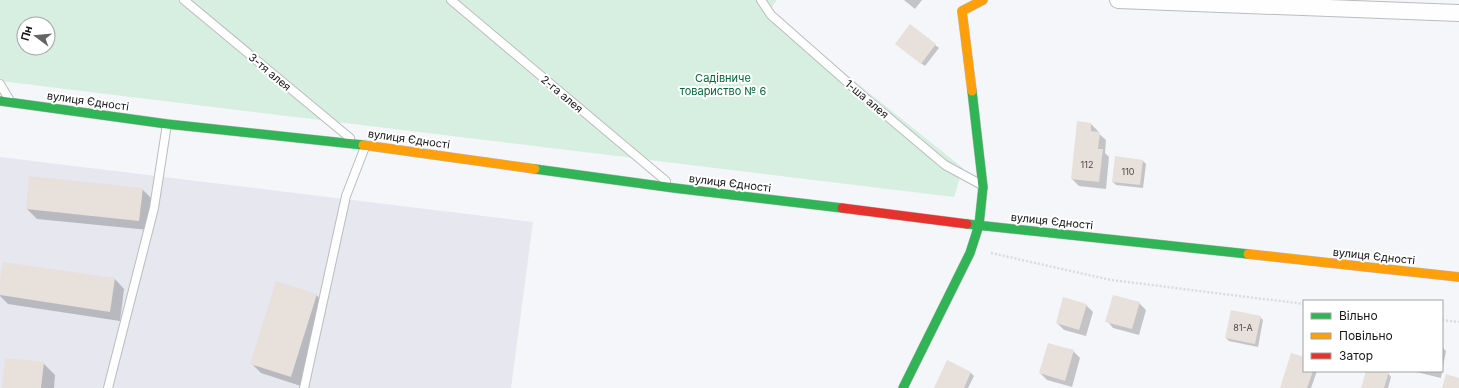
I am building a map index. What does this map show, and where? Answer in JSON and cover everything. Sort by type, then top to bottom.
[{"type":"main road","points":[[903,388],[970,253],[979,225],[983,186],[962,11],[983,0]]},
{"type":"main road","name":"вулиця Єдності","points":[[0,101],[167,124],[361,145],[674,188],[979,225],[1459,277]]},
{"type":"street","points":[[1118,0],[1239,2],[1459,13]]},
{"type":"lane","name":"3-тя алея","points":[[184,0],[361,145]]},
{"type":"lane","name":"2-га алея","points":[[451,0],[674,188]]},
{"type":"lane","name":"1-ша алея","points":[[761,0],[771,15],[863,96],[945,164],[983,186]]},
{"type":"lane","points":[[961,0],[962,11]]},
{"type":"lane","points":[[0,84],[12,103]]},
{"type":"lane","points":[[108,388],[154,208],[167,124]]},
{"type":"lane","points":[[304,388],[346,196],[361,145]]},
{"type":"path","points":[[990,253],[1111,280],[1303,304]]},
{"type":"path","points":[[1443,320],[1459,322]]},
{"type":"shaded area","points":[[0,157],[533,222],[511,388],[0,388]]},
{"type":"green space","name":"Садівниче товариство № 6","points":[[0,0],[777,0],[768,12],[963,168],[954,197],[0,81]]},
{"type":"building","points":[[910,24],[936,44],[921,64],[895,44]]},
{"type":"building","points":[[1077,121],[1091,123],[1091,131],[1100,132],[1098,149],[1103,149],[1099,182],[1071,179]]},
{"type":"building","points":[[1115,156],[1143,160],[1140,185],[1112,182]]},
{"type":"building","points":[[29,176],[143,188],[139,221],[26,209]]},
{"type":"building","points":[[3,262],[115,278],[110,312],[0,295],[0,279]]},
{"type":"building","points":[[276,281],[317,294],[291,377],[250,364]]},
{"type":"building","points":[[1113,295],[1140,302],[1132,329],[1105,322]]},
{"type":"building","points":[[1063,297],[1087,304],[1079,330],[1056,323]]},
{"type":"building","points":[[1231,310],[1261,316],[1255,344],[1225,338]]},
{"type":"building","points":[[1048,343],[1074,350],[1065,381],[1039,373]]},
{"type":"building","points":[[1291,353],[1303,357],[1303,372],[1313,372],[1307,388],[1280,388]]},
{"type":"building","points":[[5,358],[44,362],[41,388],[2,388]]},
{"type":"building","points":[[947,360],[971,372],[964,388],[934,388]]},
{"type":"building","points":[[1366,372],[1389,372],[1384,388],[1361,388]]},
{"type":"building","points":[[1446,374],[1459,378],[1459,388],[1442,388]]},
{"type":"traffic: fast","points":[[903,388],[970,253],[979,225],[983,187],[972,91]]},
{"type":"traffic: fast","points":[[0,101],[167,124],[363,145]]},
{"type":"traffic: fast","points":[[535,169],[674,188],[842,208]]},
{"type":"traffic: fast","points":[[967,224],[1248,254]]},
{"type":"traffic: slow","points":[[972,91],[962,11],[983,0]]},
{"type":"traffic: slow","points":[[363,145],[535,169]]},
{"type":"traffic: slow","points":[[1248,254],[1459,277]]},
{"type":"traffic: jam","points":[[842,208],[967,224]]}]
